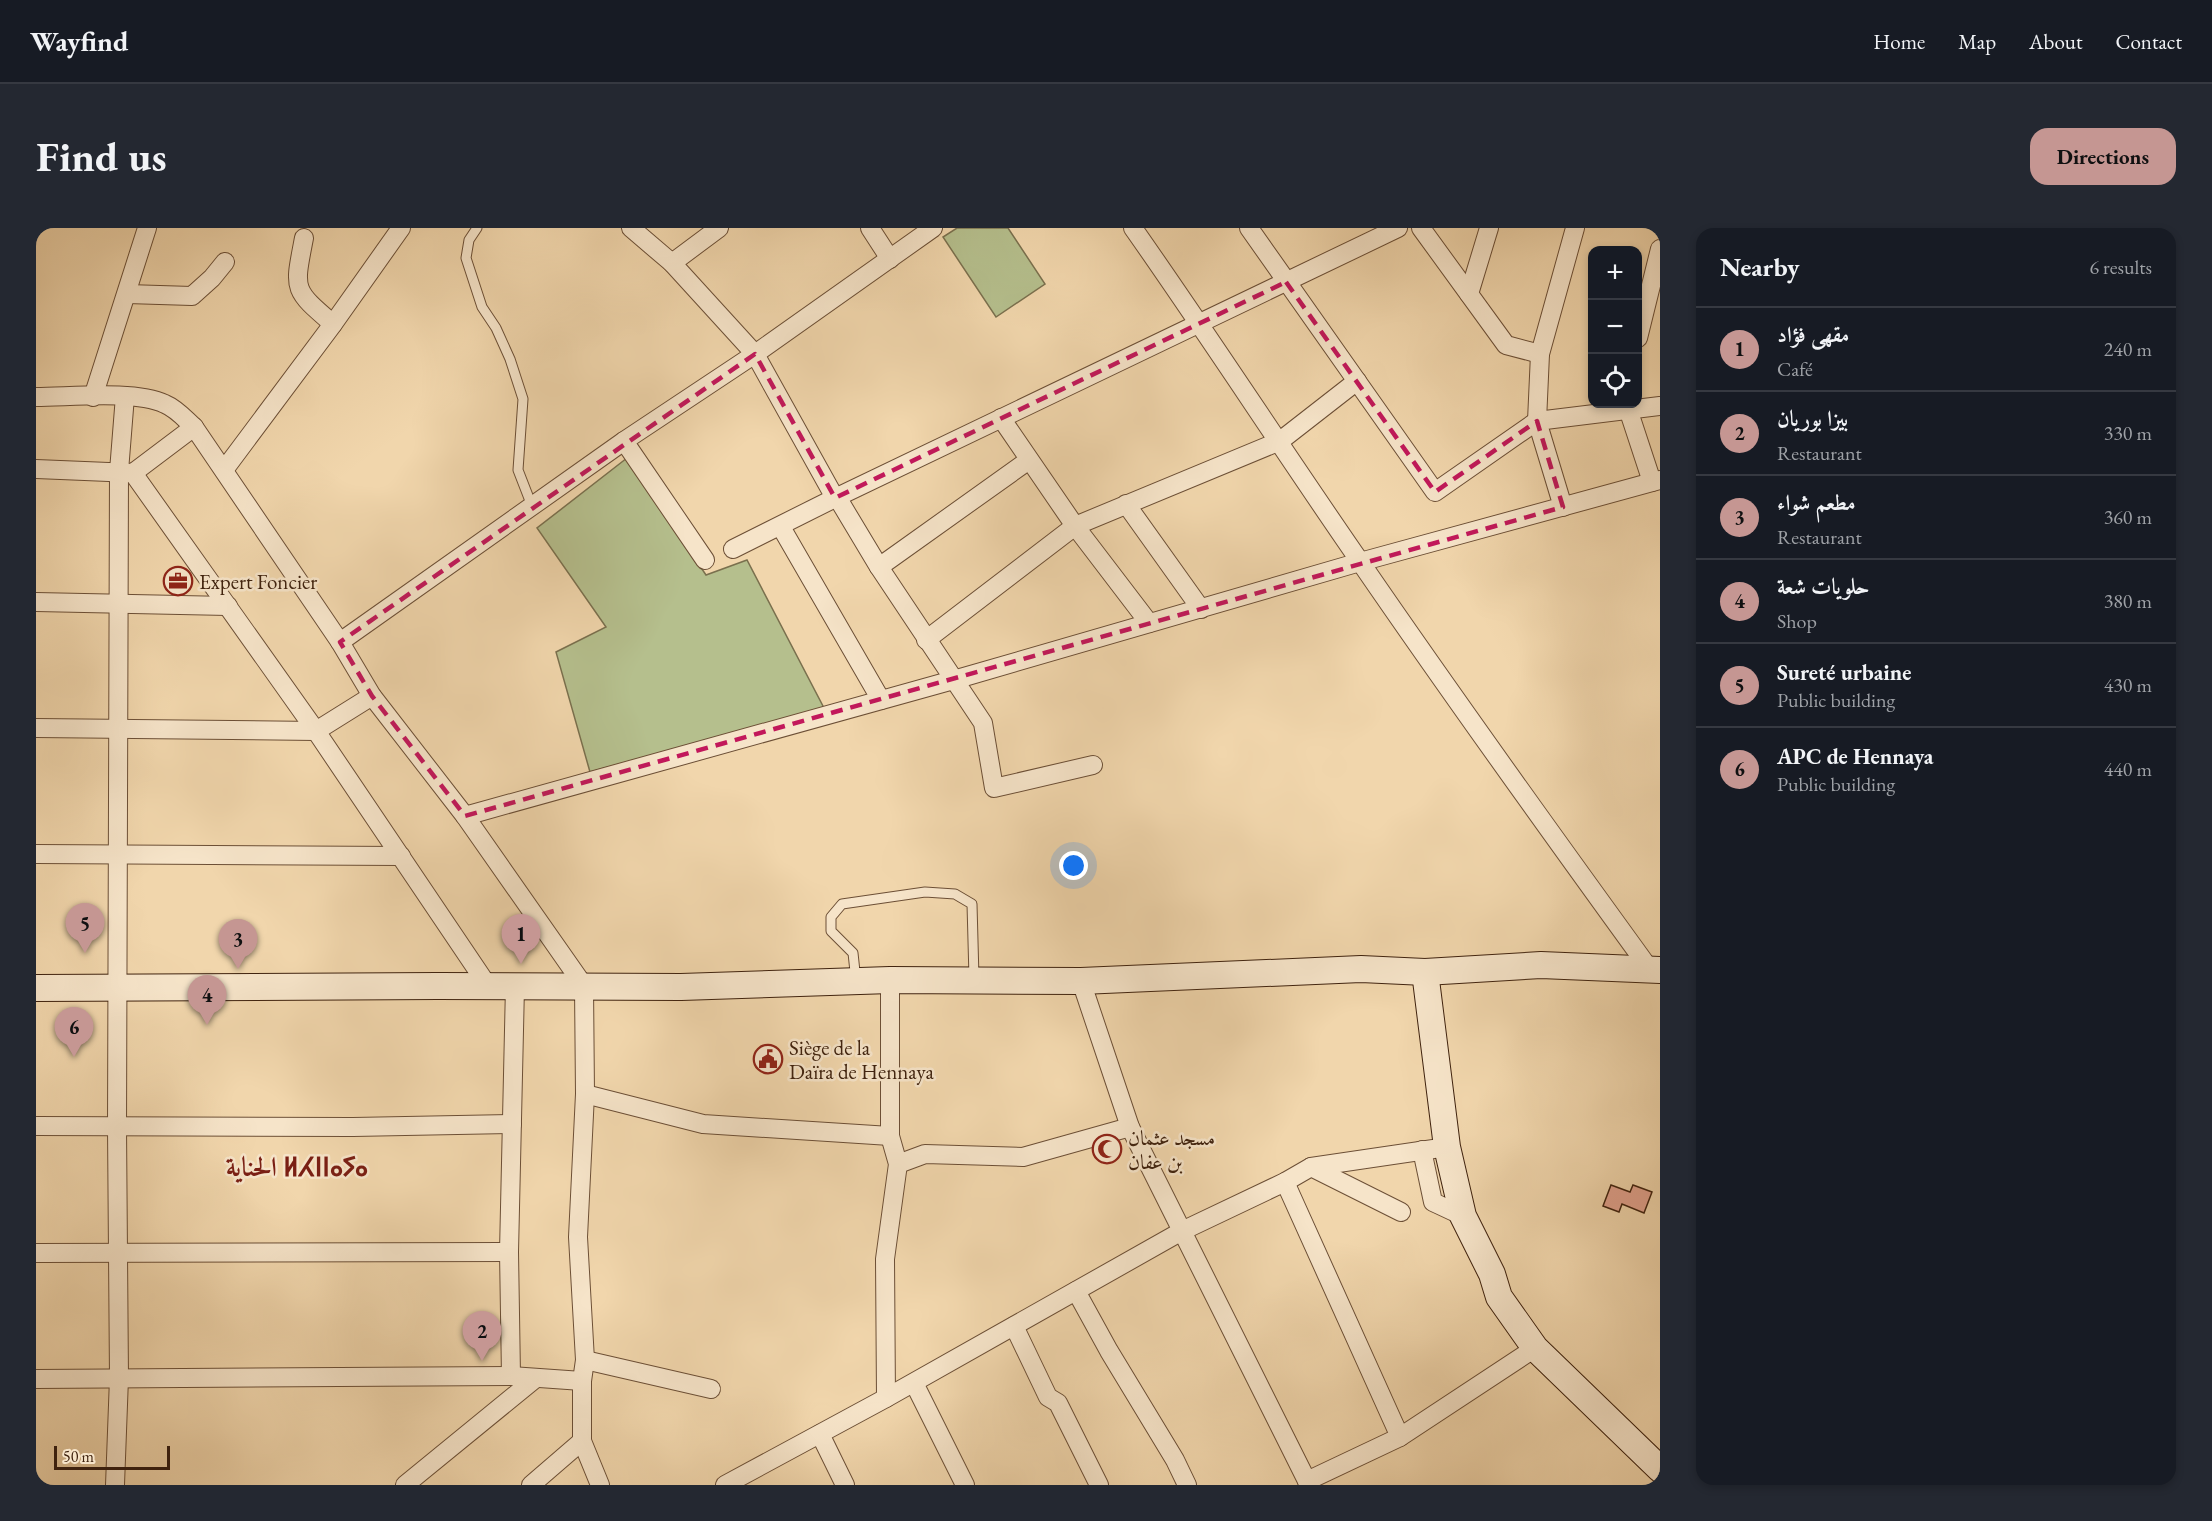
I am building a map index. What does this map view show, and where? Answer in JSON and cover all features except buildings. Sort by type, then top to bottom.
[{"type":"main road","points":[[36,988],[681,987],[890,980],[1081,981],[1361,969],[1425,972],[1540,965],[1655,970]]},
{"type":"main road","points":[[1425,972],[1447,1147],[1463,1216],[1492,1274],[1499,1296],[1535,1348],[1660,1469]]},
{"type":"street","points":[[93,397],[147,228]]},
{"type":"street","points":[[224,470],[401,228]]},
{"type":"street","points":[[631,228],[672,263],[755,354],[836,497],[879,567],[983,723],[994,788],[1093,765]]},
{"type":"street","points":[[672,263],[719,228]]},
{"type":"street","points":[[870,228],[890,259]]},
{"type":"street","points":[[340,642],[624,441],[755,354],[933,228]]},
{"type":"street","points":[[1133,228],[1280,441],[1360,562],[1514,782],[1655,970]]},
{"type":"street","points":[[1249,228],[1435,492],[1537,421],[1617,408]]},
{"type":"street","points":[[733,549],[836,497],[1286,282],[1361,236],[1398,228]]},
{"type":"street","points":[[1421,228],[1506,345],[1540,354]]},
{"type":"street","points":[[1469,294],[1489,228]]},
{"type":"street","points":[[1563,507],[1537,421],[1540,354],[1575,228]]},
{"type":"street","points":[[304,238],[298,270],[300,291],[306,301],[333,324]]},
{"type":"street","points":[[1642,323],[1660,249]]},
{"type":"street","points":[[127,294],[192,296],[212,278],[225,262]]},
{"type":"street","points":[[926,640],[1075,526],[1280,441],[1357,381]]},
{"type":"street","points":[[115,1485],[118,1378],[118,604],[126,472],[125,396]]},
{"type":"street","points":[[36,397],[148,398],[167,404],[194,427],[340,642],[372,696],[465,816],[584,986],[585,1094],[578,1237],[585,1360],[582,1381],[582,1441],[600,1485]]},
{"type":"street","points":[[1642,406],[1660,406]]},
{"type":"street","points":[[465,816],[953,680],[1360,562],[1656,481],[1630,408]]},
{"type":"street","points":[[1001,418],[1075,526],[1149,623]]},
{"type":"street","points":[[36,469],[126,472],[194,427]]},
{"type":"street","points":[[624,441],[705,560]]},
{"type":"street","points":[[879,567],[1029,460]]},
{"type":"street","points":[[126,472],[228,606],[316,731],[488,986]]},
{"type":"street","points":[[1126,504],[1201,609]]},
{"type":"street","points":[[781,526],[881,700]]},
{"type":"street","points":[[36,602],[228,606]]},
{"type":"street","points":[[36,728],[316,731],[372,696]]},
{"type":"street","points":[[36,854],[400,856]]},
{"type":"street","points":[[886,1398],[885,1258],[898,1164],[890,1136],[890,980]]},
{"type":"street","points":[[1081,981],[1130,1127],[1308,1483],[1401,1437],[1535,1348]]},
{"type":"street","points":[[511,1376],[509,1252],[515,986]]},
{"type":"street","points":[[585,1094],[703,1124],[890,1136]]},
{"type":"street","points":[[36,1126],[117,1128],[512,1124]]},
{"type":"street","points":[[898,1164],[926,1154],[1023,1157],[1130,1127]]},
{"type":"street","points":[[725,1485],[914,1383],[1182,1231],[1285,1182],[1311,1167],[1447,1147]]},
{"type":"street","points":[[1422,1150],[1433,1202],[1463,1216]]},
{"type":"street","points":[[1311,1167],[1401,1212]]},
{"type":"street","points":[[1285,1182],[1401,1437]]},
{"type":"street","points":[[36,1253],[509,1252]]},
{"type":"street","points":[[1076,1291],[1109,1351],[1175,1460],[1187,1485]]},
{"type":"street","points":[[1014,1326],[1048,1396],[1058,1403],[1099,1485]]},
{"type":"street","points":[[585,1360],[711,1389]]},
{"type":"street","points":[[36,1378],[511,1376],[582,1381]]},
{"type":"street","points":[[405,1485],[536,1378]]},
{"type":"street","points":[[914,1383],[965,1485]]},
{"type":"street","points":[[820,1434],[845,1485]]},
{"type":"street","points":[[531,1485],[582,1441]]},
{"type":"lane","points":[[477,228],[469,240],[466,258],[482,307],[496,328],[510,359],[523,399],[518,470],[532,506]]},
{"type":"lane","points":[[856,981],[853,953],[831,931],[831,917],[842,904],[925,892],[955,894],[972,904],[974,980]]},
{"type":"highlighted area","points":[[1286,282],[1435,492],[1537,421],[1563,507],[465,816],[372,696],[340,642],[755,354],[835,498]]},
{"type":"green space","points":[[957,228],[1008,228],[1045,284],[996,317],[943,237]]},
{"type":"green space","points":[[627,458],[706,575],[747,560],[824,708],[590,772],[556,652],[606,627],[537,528]]},
{"type":"place","name":"Expert Foncier","points":[[178,581]]},
{"type":"place","name":"Sureté urbaine","points":[[85,953]]},
{"type":"place","name":"مقهى فؤاد","points":[[521,964]]},
{"type":"place","name":"مطعم شواء","points":[[238,969]]},
{"type":"place","name":"حلويات شعة","points":[[207,1025]]},
{"type":"place","name":"APC de Hennaya","points":[[74,1057]]},
{"type":"place","name":"Siège de la Daïra de Hennaya","points":[[768,1059]]},
{"type":"place","name":"مسجد عثمان بن عفان","points":[[1107,1149]]},
{"type":"place","name":"بيزا بوريان","points":[[482,1361]]},
{"type":"district","name":"الحناية ⵍⵃⵏⵏⴰⵢⴰ","points":[[297,1166]]}]
